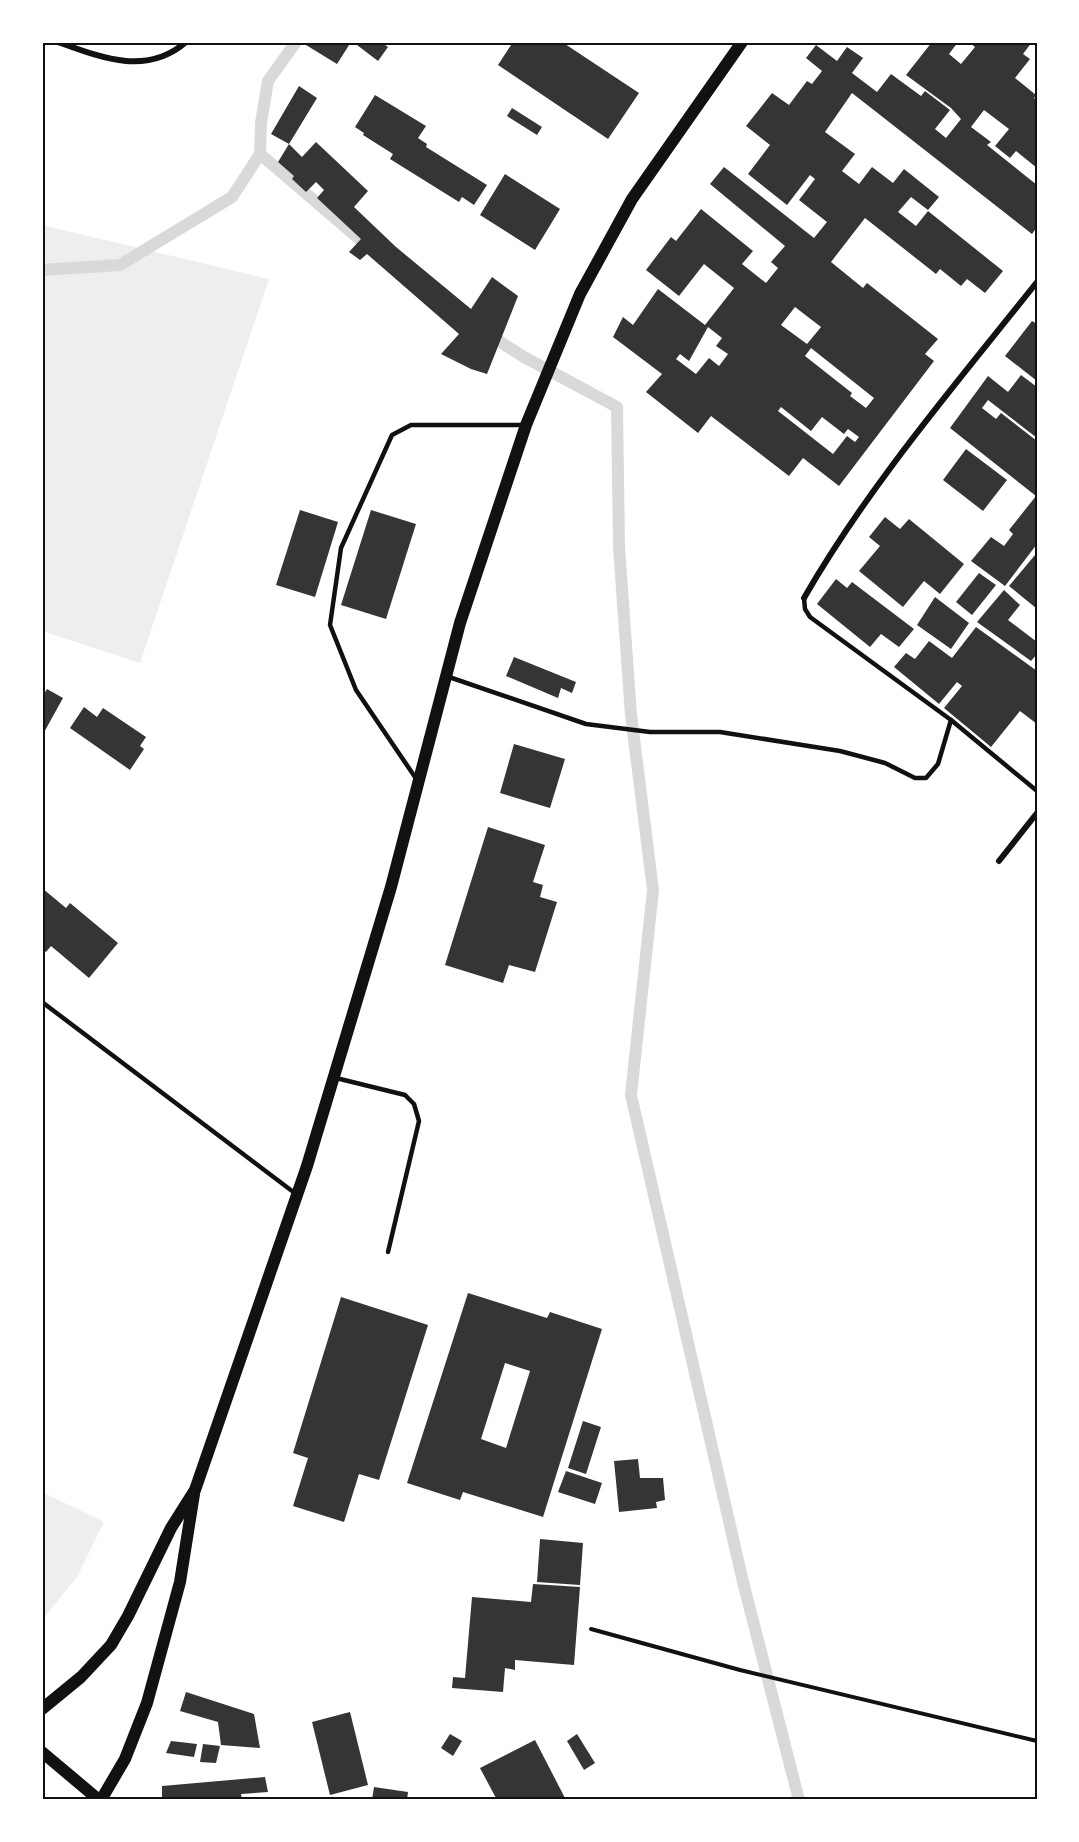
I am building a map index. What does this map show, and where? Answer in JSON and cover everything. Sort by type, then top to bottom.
[{"type":"main road","points":[[42,1752],[100,1800],[125,1759],[147,1703],[180,1582],[195,1490],[297,1195],[334,1077],[391,887],[460,623],[526,425],[580,294],[632,199],[742,42]]},
{"type":"main road","points":[[42,1709],[111,1645],[128,1616],[171,1528],[195,1490]]},
{"type":"main road","points":[[42,1700],[60,1694]]},
{"type":"street","points":[[58,42],[100,57],[138,62],[171,56],[186,42]]},
{"type":"street","points":[[804,598],[829,554],[906,447],[1037,282]]},
{"type":"street","points":[[999,861],[1037,813]]},
{"type":"lane","points":[[418,783],[356,690],[330,625],[341,548],[392,435],[400,429],[411,425],[526,425]]},
{"type":"lane","points":[[804,598],[805,609],[810,617],[951,720],[1037,791]]},
{"type":"lane","points":[[446,676],[586,724],[650,732],[720,732],[840,751],[885,763],[915,778],[926,778],[938,764],[951,720]]},
{"type":"lane","points":[[42,1002],[297,1195]]},
{"type":"lane","points":[[334,1077],[405,1095],[418,1111],[419,1120],[388,1252]]},
{"type":"path","points":[[591,1629],[740,1670],[1037,1741]]},
{"type":"shaded area","points":[[42,225],[269,279],[140,663],[42,631]]},
{"type":"shaded area","points":[[42,1492],[104,1522],[77,1577],[42,1620]]},
{"type":"building","points":[[308,42],[351,42],[337,64],[306,45]]},
{"type":"building","points":[[359,42],[381,42],[388,47],[378,61],[357,45]]},
{"type":"building","points":[[513,42],[562,42],[639,93],[608,139],[498,65]]},
{"type":"building","points":[[932,42],[958,42],[949,54],[961,64],[975,47],[969,42],[1032,42],[1023,54],[1030,59],[1015,78],[1036,95],[1034,98],[1037,100],[1037,168],[1016,151],[1010,158],[995,146],[1009,129],[984,110],[971,127],[991,142],[987,145],[1037,185],[1037,227],[1032,234],[852,93],[825,132],[855,154],[842,171],[859,184],[872,167],[893,183],[904,169],[939,197],[928,210],[911,197],[898,212],[916,226],[928,211],[1003,271],[985,293],[967,279],[961,286],[940,269],[936,274],[865,218],[831,262],[863,288],[867,283],[938,339],[925,354],[934,361],[839,486],[803,458],[789,476],[711,416],[698,433],[646,392],[662,374],[613,337],[623,317],[633,325],[658,289],[705,325],[734,288],[704,264],[679,296],[646,270],[671,237],[676,241],[701,209],[753,251],[742,264],[766,283],[778,268],[771,262],[785,246],[710,184],[724,167],[814,238],[827,222],[799,200],[815,179],[810,175],[787,205],[748,174],[770,145],[746,126],[772,93],[789,105],[807,81],[812,84],[822,71],[806,58],[816,45],[837,61],[847,47],[863,58],[852,73],[877,92],[891,74],[921,96],[925,91],[950,110],[935,129],[946,138],[961,119],[951,108],[906,75]],"holes":[[[795,307],[821,327],[807,344],[781,325]],[[708,327],[722,338],[716,346],[728,354],[719,366],[709,358],[696,374],[676,359],[680,354],[689,361]],[[811,348],[874,398],[866,408],[850,396],[852,393],[805,356]],[[781,407],[811,431],[822,417],[844,434],[848,429],[859,437],[855,442],[847,436],[833,454],[778,411]]]},
{"type":"building","points":[[299,86],[317,98],[289,144],[271,134]]},
{"type":"building","points":[[375,95],[426,126],[418,138],[427,144],[426,147],[487,185],[474,205],[462,197],[459,202],[390,159],[393,154],[363,135],[364,133],[355,127]]},
{"type":"building","points":[[512,108],[542,127],[537,135],[507,116]]},
{"type":"building","points":[[316,142],[368,191],[354,207],[396,247],[471,309],[492,277],[518,296],[487,374],[441,354],[459,334],[367,254],[360,260],[349,252],[361,239],[317,198],[324,190],[316,182],[306,192],[292,179],[294,176],[278,162],[289,144],[302,157]]},
{"type":"building","points":[[505,174],[560,209],[535,250],[480,215]]},
{"type":"building","points":[[1032,321],[1037,324],[1037,381],[1005,356]]},
{"type":"building","points":[[1021,375],[1037,387],[1037,438],[988,400],[982,408],[996,419],[1001,413],[1037,441],[1037,544],[1005,586],[971,561],[991,537],[1004,546],[1013,534],[1009,530],[1036,496],[950,428],[988,376],[1008,392]]},
{"type":"building","points":[[966,449],[1007,480],[983,511],[943,480]]},
{"type":"building","points":[[300,510],[338,522],[315,597],[276,585]]},
{"type":"building","points":[[371,510],[416,524],[386,619],[341,605]]},
{"type":"building","points":[[885,517],[900,529],[909,519],[964,564],[940,594],[924,581],[903,607],[859,571],[880,546],[869,537]]},
{"type":"building","points":[[1035,555],[1037,556],[1036,608],[1009,586]]},
{"type":"building","points":[[979,573],[996,585],[972,615],[956,602]]},
{"type":"building","points":[[836,579],[847,588],[852,582],[914,629],[899,647],[881,634],[870,647],[817,604]]},
{"type":"building","points":[[1004,590],[1020,605],[1008,620],[1037,642],[1037,654],[1031,661],[977,622]]},
{"type":"building","points":[[935,597],[969,623],[951,649],[917,625]]},
{"type":"building","points":[[976,627],[1037,671],[1037,724],[1020,711],[991,747],[944,708],[962,686],[957,682],[939,704],[894,667],[906,653],[915,659],[929,641],[952,658]]},
{"type":"building","points":[[514,657],[576,682],[572,693],[561,688],[558,698],[506,676]]},
{"type":"building","points":[[47,689],[63,698],[42,736],[42,697]]},
{"type":"building","points":[[84,707],[97,717],[103,708],[146,737],[140,746],[144,749],[130,770],[70,728]]},
{"type":"building","points":[[514,744],[565,759],[550,808],[500,793]]},
{"type":"building","points":[[488,827],[545,845],[533,882],[543,885],[540,897],[557,902],[535,972],[509,965],[503,983],[445,965]]},
{"type":"building","points":[[42,888],[66,908],[70,903],[118,943],[89,978],[51,946],[46,952],[42,949]]},
{"type":"building","points":[[468,1293],[547,1318],[550,1312],[602,1329],[543,1517],[463,1492],[460,1500],[407,1483]],"holes":[[[505,1363],[530,1371],[506,1448],[481,1439]]]},
{"type":"building","points":[[341,1297],[428,1325],[379,1480],[359,1474],[344,1522],[293,1506],[308,1458],[293,1453]]},
{"type":"building","points":[[583,1421],[601,1427],[586,1474],[568,1468]]},
{"type":"building","points":[[638,1459],[640,1478],[663,1478],[665,1500],[656,1502],[657,1508],[619,1512],[614,1461]]},
{"type":"building","points":[[566,1471],[602,1483],[595,1504],[558,1492]]},
{"type":"building","points":[[540,1539],[583,1543],[580,1585],[537,1582]]},
{"type":"building","points":[[533,1584],[580,1587],[574,1665],[515,1660],[515,1670],[505,1668],[503,1692],[452,1688],[453,1677],[465,1678],[472,1597],[531,1602]]},
{"type":"building","points":[[186,1692],[254,1714],[260,1748],[221,1745],[218,1722],[180,1711]]},
{"type":"building","points":[[350,1712],[368,1785],[330,1795],[312,1722]]},
{"type":"building","points":[[450,1734],[462,1741],[453,1756],[441,1748]]},
{"type":"building","points":[[577,1734],[595,1763],[584,1770],[567,1741]]},
{"type":"building","points":[[535,1740],[566,1800],[497,1800],[480,1768]]},
{"type":"building","points":[[171,1741],[197,1744],[194,1757],[166,1753]]},
{"type":"building","points":[[203,1744],[220,1746],[216,1763],[200,1762]]},
{"type":"building","points":[[265,1777],[268,1792],[241,1794],[242,1800],[162,1800],[162,1786]]},
{"type":"building","points":[[374,1787],[408,1792],[407,1800],[372,1800]]},
{"type":"waterway","points":[[42,270],[120,265],[232,197],[260,154],[261,123],[268,81],[296,42]]},
{"type":"waterway","points":[[260,154],[372,250]]},
{"type":"waterway","points":[[488,334],[524,357],[617,407],[619,547],[631,715],[653,890],[631,1095],[743,1582],[799,1800]]}]
